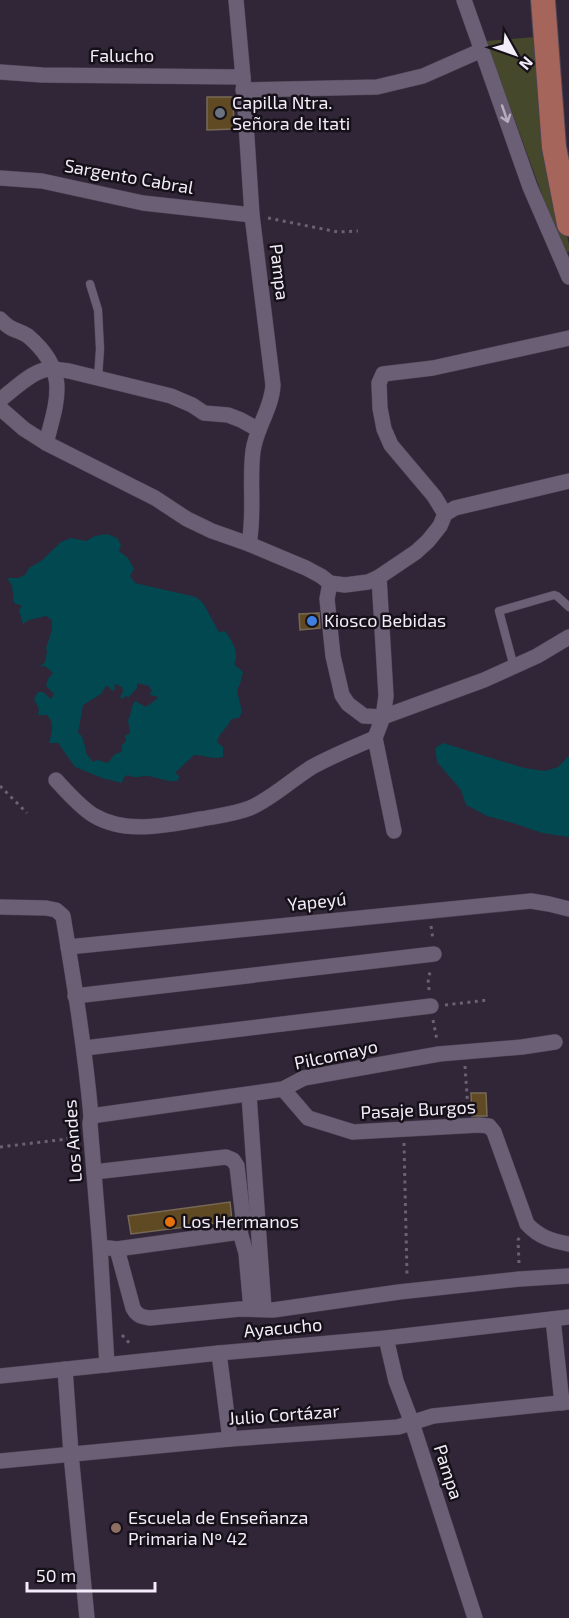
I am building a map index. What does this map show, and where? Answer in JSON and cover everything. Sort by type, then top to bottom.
[{"type":"main road","points":[[543,0],[554,147],[569,224]]},
{"type":"street","name":"Pampa","points":[[236,0],[252,215],[273,384],[273,395],[253,449],[252,529],[249,544]]},
{"type":"street","points":[[464,0],[530,187],[569,277]]},
{"type":"street","name":"Falucho","points":[[0,72],[377,87],[423,76],[482,50]]},
{"type":"street","name":"Sargento Cabral","points":[[0,178],[42,181],[143,203],[252,215]]},
{"type":"street","points":[[0,319],[9,328],[28,336],[42,350],[54,369],[58,389],[46,443]]},
{"type":"street","points":[[445,514],[434,496],[391,445],[384,429],[380,408],[379,383],[383,374],[433,368],[569,338]]},
{"type":"street","points":[[0,399],[43,370],[69,370],[171,396],[204,413],[228,415],[259,430]]},
{"type":"street","points":[[0,408],[24,429],[46,443],[155,498],[188,519],[212,531],[306,568],[330,583],[345,585],[379,578],[416,552],[429,541],[440,526],[445,514],[454,508],[569,481]]},
{"type":"street","points":[[379,578],[386,696],[383,717],[375,738],[394,831]]},
{"type":"street","points":[[330,583],[327,599],[333,656],[342,695],[348,704],[364,716],[383,717],[484,680],[537,656],[569,637]]},
{"type":"street","points":[[56,780],[93,815],[111,823],[153,827],[232,813],[251,807],[270,797],[312,768],[375,738]]},
{"type":"street","name":"Yapeyú","points":[[68,947],[531,901],[569,909]]},
{"type":"street","name":"Los Andes","points":[[0,907],[46,908],[56,910],[63,916],[85,1048],[107,1365]]},
{"type":"street","points":[[75,996],[434,954]]},
{"type":"street","points":[[85,1048],[431,1006]]},
{"type":"street","name":"Pilcomayo","points":[[91,1120],[283,1089],[304,1078],[440,1054],[555,1042]]},
{"type":"street","name":"Pasaje Burgos","points":[[283,1089],[308,1118],[341,1130],[353,1132],[469,1125],[489,1126],[494,1132],[527,1224]]},
{"type":"street","points":[[249,1095],[257,1309]]},
{"type":"street","points":[[94,1172],[226,1157],[233,1160],[237,1166],[243,1218],[240,1232],[257,1309]]},
{"type":"street","points":[[527,1224],[535,1233],[546,1239],[569,1244]]},
{"type":"street","points":[[100,1247],[117,1249],[240,1232]]},
{"type":"street","name":"Ayacucho","points":[[117,1249],[132,1308],[142,1317],[150,1318],[257,1309],[273,1310],[520,1279],[569,1276]]},
{"type":"street","name":"Ayacucho","points":[[0,1376],[386,1338],[569,1317]]},
{"type":"street","points":[[553,1319],[566,1402]]},
{"type":"street","name":"Pampa","points":[[386,1338],[396,1381],[412,1423],[475,1618]]},
{"type":"street","points":[[219,1353],[230,1439]]},
{"type":"street","points":[[65,1370],[87,1618]]},
{"type":"street","name":"Julio Cortázar","points":[[0,1461],[230,1439],[398,1427],[433,1416],[566,1402]]},
{"type":"lane","points":[[90,284],[98,310],[100,349],[98,378]]},
{"type":"lane","points":[[514,667],[499,611],[554,595],[569,607]]},
{"type":"path","points":[[252,215],[338,232],[358,231]]},
{"type":"path","points":[[0,786],[27,813]]},
{"type":"path","points":[[429,910],[435,960],[428,978],[440,1054]]},
{"type":"path","points":[[431,1006],[488,1000]]},
{"type":"path","points":[[464,1052],[469,1125]]},
{"type":"path","points":[[0,1147],[67,1139],[77,1128],[91,1120]]},
{"type":"path","points":[[404,1130],[407,1292]]},
{"type":"path","points":[[520,1279],[518,1240],[527,1224]]},
{"type":"path","points":[[120,1333],[134,1348]]},
{"type":"shaded area","points":[[535,37],[569,244],[569,251],[564,255],[486,41]]},
{"type":"shaded area","points":[[107,534],[117,538],[121,545],[119,551],[128,558],[134,569],[130,576],[135,583],[196,597],[203,603],[219,632],[225,631],[236,651],[234,664],[243,672],[237,690],[242,712],[239,718],[230,721],[217,742],[223,747],[223,757],[194,755],[175,773],[180,777],[177,781],[128,775],[124,777],[122,783],[75,767],[58,743],[49,743],[52,728],[50,718],[47,715],[38,715],[39,709],[34,699],[38,692],[43,692],[51,699],[54,694],[46,686],[53,673],[45,666],[39,667],[45,662],[52,620],[46,616],[29,620],[23,624],[19,610],[22,606],[14,603],[12,586],[7,578],[18,578],[25,575],[29,568],[41,561],[61,542],[71,538],[86,541],[95,536]],"holes":[[[137,683],[149,686],[152,691],[149,695],[158,698],[146,707],[135,701],[128,720],[130,734],[125,735],[126,741],[122,745],[122,751],[114,755],[108,763],[97,760],[93,762],[86,753],[82,736],[78,733],[83,705],[101,694],[106,686],[112,691],[115,689],[114,684],[122,687],[120,698],[122,699],[129,697],[137,688]]]},
{"type":"shaded area","points":[[443,743],[524,768],[545,771],[558,767],[569,756],[569,837],[542,833],[487,816],[466,805],[461,790],[437,762],[435,748]]},
{"type":"building","name":"Capilla Ntra. Señora de Itati","points":[[207,97],[233,97],[234,129],[207,130]]},
{"type":"building","name":"Kiosco Bebidas","points":[[319,613],[320,628],[300,630],[299,614]]},
{"type":"building","points":[[471,1093],[486,1093],[487,1116],[472,1116]]},
{"type":"building","points":[[230,1202],[232,1221],[131,1234],[128,1216]]},
{"type":"place","name":"Capilla Ntra. Señora de Itati","points":[[220,113]]},
{"type":"place","name":"Kiosco Bebidas","points":[[312,621]]},
{"type":"place","name":"Los Hermanos","points":[[170,1222]]},
{"type":"place","name":"Escuela de Enseñanza Primaria Nº 42","points":[[116,1528]]}]
